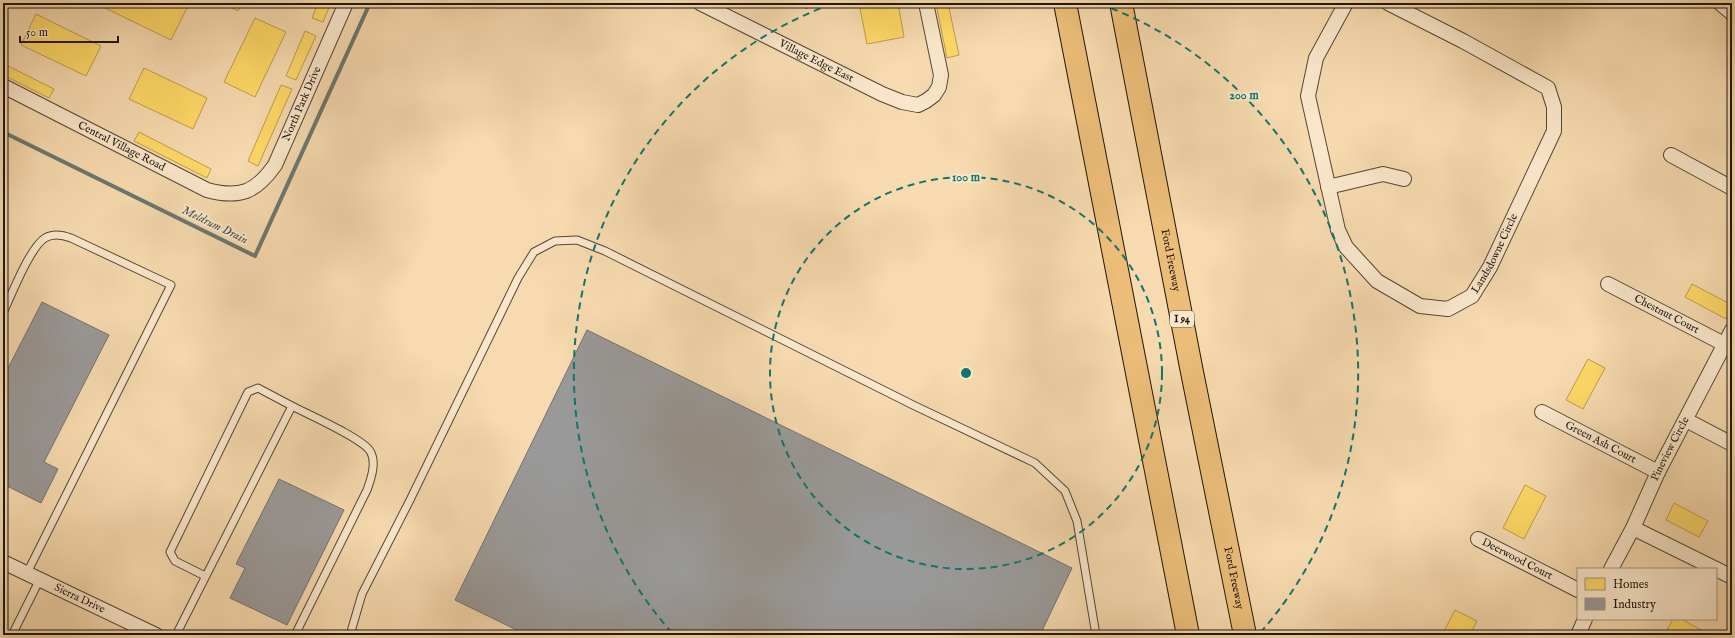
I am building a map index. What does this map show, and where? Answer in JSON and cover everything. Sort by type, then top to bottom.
[{"type":"highway","points":[[1065,3],[1188,635]]},
{"type":"highway","name":"Ford Freeway","points":[[1121,3],[1191,367],[1245,635]]},
{"type":"street","name":"North Park Drive","points":[[243,192],[253,189],[275,165],[346,3]]},
{"type":"street","name":"Village Edge East","points":[[700,3],[902,102],[918,105],[934,95],[939,87],[941,75],[926,3]]},
{"type":"street","name":"Landsdowne Circle","points":[[1346,3],[1316,58],[1308,96],[1338,230],[1346,248],[1377,281],[1420,306],[1448,309],[1472,296],[1490,267],[1554,131],[1554,107],[1548,88],[1463,41],[1388,3]]},
{"type":"street","points":[[1720,3],[1732,13]]},
{"type":"street","name":"Central Village Road","points":[[3,86],[207,190],[220,194],[243,192]]},
{"type":"street","points":[[1671,155],[1732,188]]},
{"type":"street","points":[[1328,187],[1383,174],[1404,179]]},
{"type":"street","name":"Chestnut Court","points":[[1608,284],[1724,344]]},
{"type":"street","name":"Pineview Circle","points":[[1612,568],[1633,528],[1658,472],[1732,330]]},
{"type":"street","name":"Green Ash Court","points":[[1542,412],[1658,472]]},
{"type":"street","points":[[1686,420],[1732,444]]},
{"type":"street","points":[[1633,528],[1714,568]]},
{"type":"street","name":"Deerwood Court","points":[[1478,539],[1577,589]]},
{"type":"street","name":"Sierra Drive","points":[[3,562],[152,634]]},
{"type":"street","points":[[1717,570],[1732,577]]},
{"type":"street","points":[[1578,635],[1585,620]]},
{"type":"lane","points":[[3,313],[32,252],[45,238],[53,235],[63,235],[71,238],[171,285],[27,573]]},
{"type":"lane","points":[[350,635],[362,594],[410,500],[518,278],[534,252],[555,241],[577,240],[605,251],[914,405],[1035,463],[1065,491],[1077,521],[1096,635]]},
{"type":"lane","points":[[205,576],[174,561],[170,552],[248,392],[258,388],[347,434],[370,451],[373,469],[367,490],[295,635]]},
{"type":"lane","points":[[176,635],[292,406]]},
{"type":"lane","points":[[12,635],[40,579]]},
{"type":"building: Homes","points":[[108,3],[176,3],[187,8],[171,40],[105,8]]},
{"type":"building: Homes","points":[[222,3],[242,3],[238,11]]},
{"type":"building: Homes","points":[[318,3],[331,3],[323,22],[312,18]]},
{"type":"building: Homes","points":[[795,3],[810,3],[807,9]]},
{"type":"building: Homes","points":[[859,3],[898,3],[904,37],[867,44]]},
{"type":"building: Homes","points":[[936,3],[948,3],[959,55],[947,58]]},
{"type":"building: Homes","points":[[36,14],[101,46],[86,76],[21,45]]},
{"type":"building: Homes","points":[[255,18],[286,32],[255,97],[224,82]]},
{"type":"building: Homes","points":[[305,31],[316,36],[296,80],[286,76]]},
{"type":"building: Homes","points":[[8,66],[54,89],[49,98],[3,75]]},
{"type":"building: Homes","points":[[144,68],[207,98],[193,129],[129,99]]},
{"type":"building: Homes","points":[[281,85],[292,89],[258,166],[248,161]]},
{"type":"building: Homes","points":[[139,132],[211,169],[207,178],[134,141]]},
{"type":"building: Homes","points":[[1692,284],[1732,305],[1726,319],[1685,297]]},
{"type":"building: Homes","points":[[1588,359],[1605,368],[1583,409],[1566,400]]},
{"type":"building: Homes","points":[[1525,485],[1546,496],[1524,539],[1503,528]]},
{"type":"building: Homes","points":[[1674,503],[1708,521],[1699,537],[1666,520]]},
{"type":"building: Homes","points":[[1455,610],[1477,621],[1470,635],[1442,635]]},
{"type":"building: Homes","points":[[1672,620],[1683,620],[1703,631],[1701,635],[1675,635],[1667,630]]},
{"type":"building: Industry","points":[[42,302],[109,335],[44,462],[58,469],[41,503],[3,484],[3,378]]},
{"type":"building: Industry","points":[[587,330],[1072,568],[1040,635],[527,635],[455,600]]},
{"type":"building: Industry","points":[[279,479],[344,510],[287,625],[230,598],[245,568],[236,564]]},
{"type":"waterway","name":"Meldrum Drain","points":[[3,132],[255,256],[370,3]]}]
